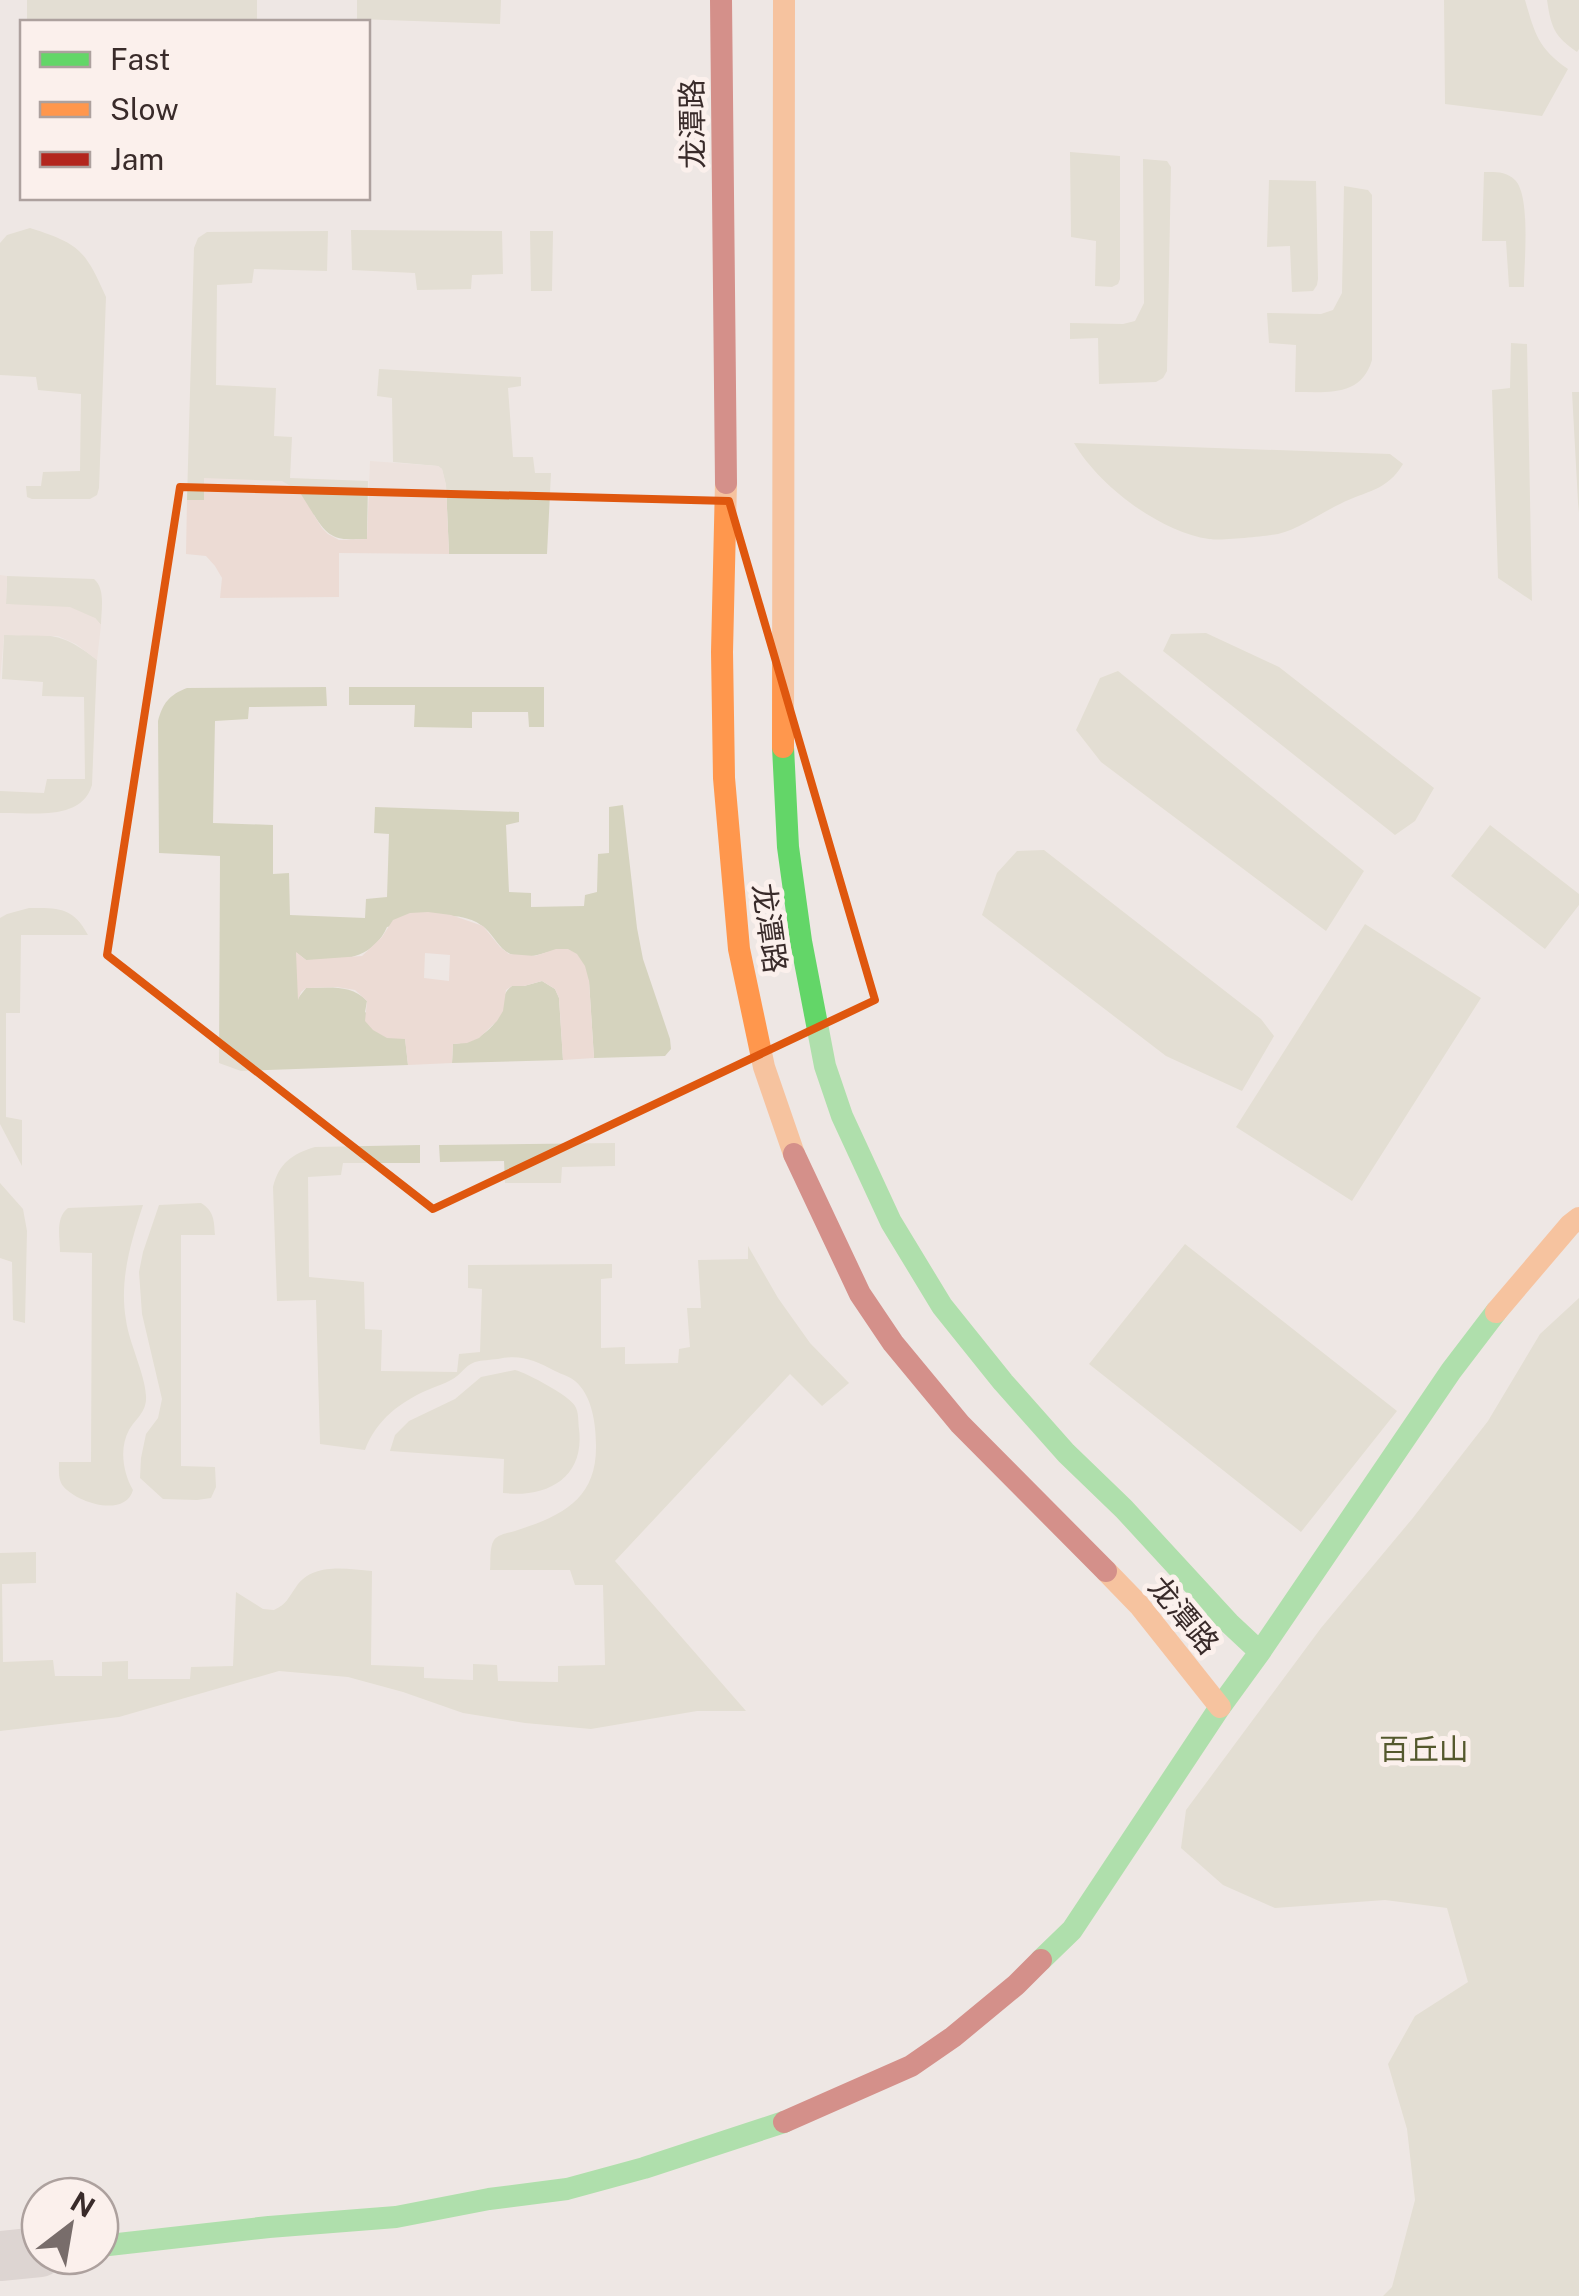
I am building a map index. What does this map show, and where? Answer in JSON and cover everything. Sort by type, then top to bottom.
[{"type":"main road","name":"龙潭路","points":[[721,0],[726,511],[724,778],[739,949],[764,1067],[815,1202],[860,1294],[893,1344],[960,1424],[1139,1605],[1220,1707]]},
{"type":"main road","name":"龙潭路","points":[[784,0],[783,768],[788,848],[824,1066],[890,1222],[942,1306],[1066,1453],[1260,1652]]},
{"type":"main road","points":[[120,2244],[396,2217],[567,2188],[644,2168],[800,2118],[885,2080],[954,2037],[1016,1985],[1072,1930],[1451,1371],[1510,1293],[1579,1218]]},
{"type":"highlighted area","points":[[180,487],[729,501],[875,1000],[433,1209],[107,955]]},
{"type":"green space","points":[[27,0],[257,0],[257,20],[27,20]]},
{"type":"green space","points":[[357,0],[501,0],[500,24],[357,19]]},
{"type":"green space","points":[[1444,0],[1525,0],[1539,39],[1568,69],[1542,116],[1445,104]]},
{"type":"green space","points":[[1547,0],[1579,0],[1577,52],[1555,30]]},
{"type":"green space","points":[[1070,152],[1120,156],[1120,279],[1112,287],[1095,286],[1096,241],[1071,237]]},
{"type":"green space","points":[[1143,159],[1167,161],[1171,167],[1167,371],[1156,382],[1099,384],[1098,338],[1070,339],[1070,323],[1135,321],[1144,303]]},
{"type":"green space","points":[[1484,172],[1508,175],[1520,188],[1525,215],[1524,287],[1509,287],[1506,241],[1482,241]]},
{"type":"green space","points":[[1269,180],[1316,181],[1318,279],[1313,291],[1292,292],[1290,246],[1267,247]]},
{"type":"green space","points":[[1344,186],[1368,190],[1372,195],[1372,360],[1367,372],[1352,386],[1331,392],[1295,392],[1296,345],[1269,343],[1267,313],[1321,314],[1333,310],[1342,293]]},
{"type":"green space","points":[[30,228],[79,251],[106,297],[99,488],[90,499],[27,497],[26,486],[41,486],[43,472],[80,471],[81,394],[38,390],[36,377],[0,375],[0,243],[7,235]]},
{"type":"green space","points":[[351,230],[502,231],[503,274],[472,275],[471,289],[417,290],[415,273],[352,270]]},
{"type":"green space","points":[[328,231],[327,271],[254,269],[252,283],[217,285],[216,385],[276,388],[274,436],[292,437],[290,478],[368,481],[367,539],[336,537],[314,515],[204,479],[204,501],[187,500],[194,248],[198,238],[207,232]]},
{"type":"green space","points":[[530,231],[553,231],[552,291],[531,291]]},
{"type":"green space","points":[[1511,343],[1527,344],[1532,601],[1498,578],[1492,390],[1510,388]]},
{"type":"green space","points":[[379,369],[521,377],[521,386],[508,388],[513,457],[533,457],[535,473],[551,473],[547,554],[449,554],[442,469],[393,462],[392,398],[377,396]]},
{"type":"green space","points":[[1572,392],[1579,392],[1579,513],[1578,502]]},
{"type":"green space","points":[[1074,443],[1390,454],[1403,464],[1383,485],[1286,532],[1214,539],[1190,535],[1132,505],[1099,475]]},
{"type":"green space","points":[[7,576],[94,579],[101,594],[101,625],[95,618],[6,604]]},
{"type":"green space","points":[[1206,633],[1279,667],[1434,788],[1415,821],[1395,835],[1163,651],[1171,634]]},
{"type":"green space","points":[[4,635],[63,639],[97,660],[92,785],[86,797],[66,810],[0,813],[0,791],[44,793],[47,779],[85,779],[84,697],[42,696],[43,682],[2,679]]},
{"type":"green space","points":[[1118,671],[1364,871],[1326,931],[1101,762],[1076,730],[1100,678]]},
{"type":"green space","points":[[326,687],[327,706],[249,707],[248,719],[215,721],[213,823],[273,825],[273,874],[289,873],[290,915],[365,918],[366,899],[387,897],[389,834],[374,833],[375,807],[519,812],[519,822],[506,825],[509,892],[531,893],[531,907],[584,906],[585,895],[597,892],[598,854],[609,853],[609,807],[623,805],[643,959],[670,1039],[671,1049],[665,1056],[594,1058],[589,981],[567,949],[527,957],[513,955],[474,921],[450,916],[387,927],[373,947],[353,957],[306,960],[297,953],[299,997],[306,988],[339,988],[361,996],[367,1001],[365,1012],[405,1038],[408,1065],[241,1071],[219,1063],[220,856],[159,853],[158,721],[168,700],[187,688]]},
{"type":"green space","points":[[349,687],[544,687],[544,727],[529,727],[528,712],[472,712],[472,728],[414,727],[415,705],[349,705]]},
{"type":"green space","points":[[1490,825],[1579,894],[1579,905],[1545,949],[1451,876]]},
{"type":"green space","points":[[1044,850],[1261,1019],[1274,1036],[1242,1091],[1166,1056],[982,915],[997,873],[1017,851]]},
{"type":"green space","points":[[29,908],[71,914],[88,935],[21,935],[20,1013],[6,1013],[6,1117],[22,1120],[22,1166],[0,1124],[0,918]]},
{"type":"green space","points":[[1365,924],[1481,998],[1352,1201],[1236,1127]]},
{"type":"green space","points":[[542,981],[555,989],[559,998],[563,1060],[452,1063],[453,1044],[486,1032],[512,986]]},
{"type":"green space","points":[[615,1143],[615,1166],[562,1167],[561,1183],[505,1183],[504,1161],[440,1162],[439,1145]]},
{"type":"green space","points":[[420,1145],[420,1163],[343,1163],[341,1175],[308,1177],[309,1277],[364,1282],[365,1329],[382,1330],[381,1371],[457,1372],[459,1354],[480,1352],[482,1289],[468,1288],[468,1265],[612,1264],[612,1278],[601,1279],[601,1348],[625,1347],[625,1364],[678,1363],[679,1349],[690,1347],[687,1308],[701,1308],[698,1260],[748,1259],[748,1246],[810,1343],[849,1383],[822,1406],[790,1374],[615,1561],[746,1711],[697,1711],[591,1729],[463,1713],[348,1677],[279,1671],[119,1717],[0,1731],[0,1553],[36,1552],[36,1583],[2,1584],[3,1662],[53,1660],[55,1676],[102,1676],[102,1662],[128,1661],[128,1679],[190,1679],[191,1667],[233,1666],[236,1592],[263,1609],[274,1610],[311,1574],[341,1569],[372,1571],[371,1665],[424,1667],[424,1678],[473,1680],[473,1664],[497,1665],[498,1681],[558,1682],[558,1666],[605,1665],[603,1585],[575,1585],[570,1570],[490,1570],[491,1547],[496,1538],[561,1512],[590,1480],[595,1464],[594,1419],[585,1394],[575,1381],[527,1359],[478,1361],[400,1406],[383,1421],[365,1450],[320,1444],[316,1300],[277,1301],[273,1187],[288,1161],[315,1147]]},
{"type":"green space","points":[[0,1183],[23,1209],[27,1231],[25,1323],[13,1320],[12,1262],[0,1258]]},
{"type":"green space","points":[[201,1203],[209,1209],[215,1235],[181,1235],[181,1466],[215,1467],[216,1487],[211,1498],[163,1499],[140,1478],[146,1434],[158,1418],[162,1399],[142,1314],[139,1272],[159,1205]]},
{"type":"green space","points":[[143,1205],[127,1261],[124,1305],[146,1402],[124,1445],[125,1468],[133,1490],[121,1504],[100,1505],[70,1492],[60,1478],[59,1462],[91,1462],[92,1253],[60,1252],[60,1222],[68,1208]]},
{"type":"green space","points":[[1185,1244],[1397,1411],[1301,1532],[1089,1364]]},
{"type":"green space","name":"百丘山","points":[[1579,1298],[1579,2296],[1383,2296],[1392,2287],[1415,2200],[1407,2129],[1388,2064],[1415,2016],[1468,1982],[1447,1908],[1385,1900],[1275,1908],[1223,1885],[1181,1848],[1186,1810],[1321,1628],[1488,1421],[1540,1334]]},
{"type":"green space","points":[[515,1370],[557,1391],[576,1408],[576,1460],[560,1481],[534,1492],[503,1493],[504,1459],[390,1451],[395,1435],[409,1421],[455,1399],[481,1377]]},
{"type":"shaded area","points":[[370,461],[442,469],[449,554],[339,553],[339,597],[220,598],[222,578],[215,566],[206,556],[186,554],[187,500],[204,500],[204,478],[282,481],[299,491],[328,534],[339,540],[367,539]]},
{"type":"shaded area","points":[[0,575],[7,576],[6,604],[70,607],[95,618],[101,625],[97,660],[58,636],[4,635],[0,679]]},
{"type":"shaded area","points":[[410,913],[451,915],[483,926],[509,954],[535,956],[568,949],[577,954],[589,981],[594,1058],[563,1060],[559,998],[555,989],[542,981],[506,990],[497,1021],[479,1038],[453,1044],[452,1063],[408,1065],[405,1039],[387,1038],[373,1030],[365,1021],[367,1001],[355,990],[306,988],[298,1000],[296,952],[306,960],[362,956],[393,920]],"holes":[[[425,953],[450,955],[449,981],[424,978]]]},
{"type":"traffic: fast","points":[[783,747],[788,847],[825,1066],[842,1116],[891,1222],[942,1306],[1003,1382],[1066,1453],[1260,1652]]},
{"type":"traffic: fast","points":[[1041,1960],[1072,1930],[1220,1707],[1451,1371],[1496,1312]]},
{"type":"traffic: fast","points":[[120,2244],[396,2217],[567,2189],[784,2122]]},
{"type":"traffic: slow","points":[[783,747],[784,0]]},
{"type":"traffic: slow","points":[[726,483],[724,778],[739,949],[764,1067],[794,1154]]},
{"type":"traffic: slow","points":[[1496,1312],[1579,1218]]},
{"type":"traffic: slow","points":[[1106,1571],[1139,1605],[1220,1707]]},
{"type":"traffic: jam","points":[[721,0],[726,483]]},
{"type":"traffic: jam","points":[[794,1154],[860,1294],[893,1343],[960,1424],[1106,1571]]},
{"type":"traffic: jam","points":[[784,2122],[911,2066],[953,2037],[1041,1960]]}]
